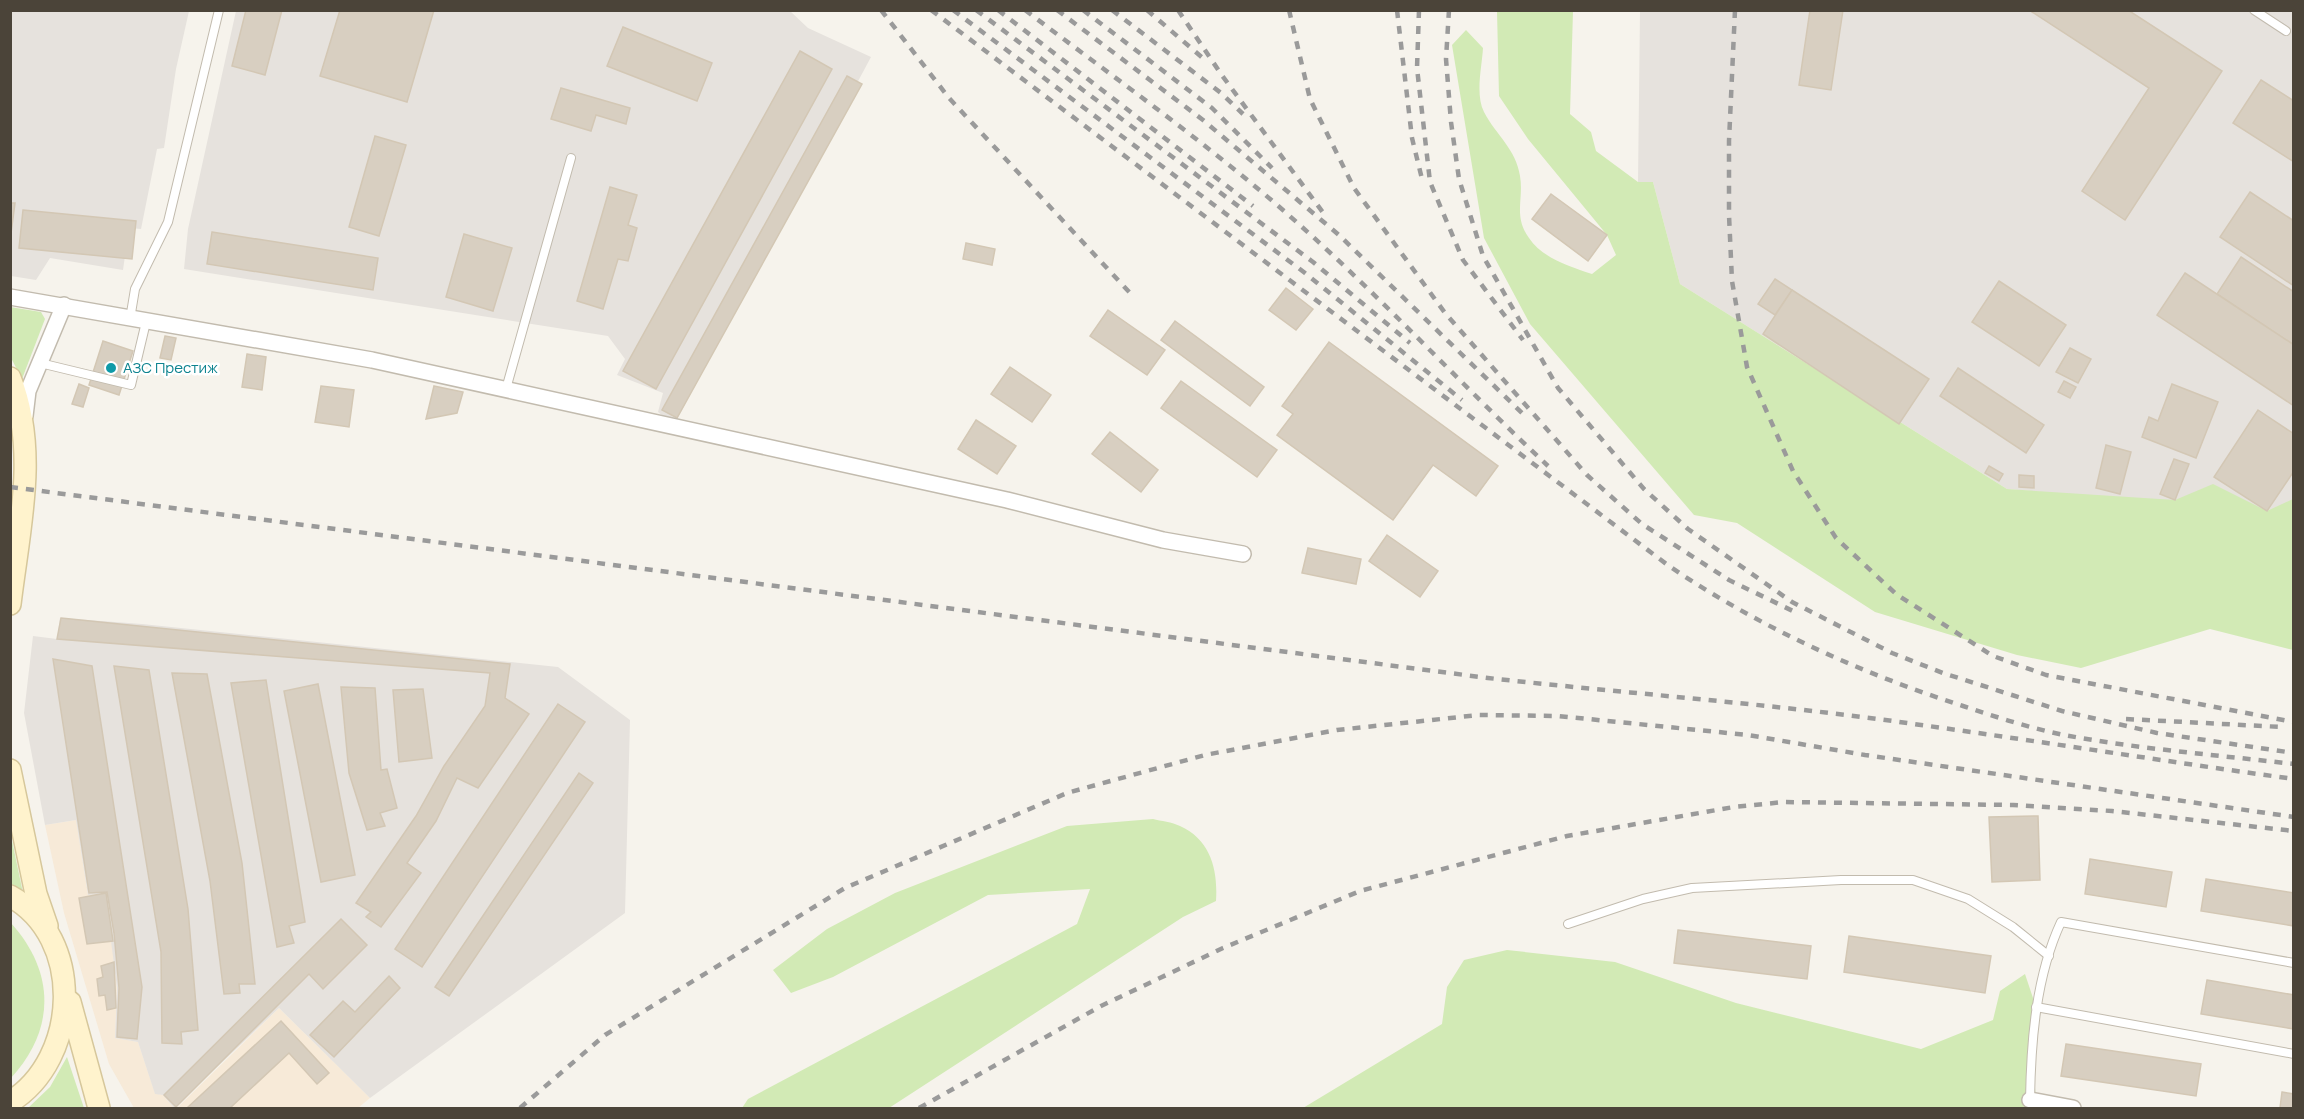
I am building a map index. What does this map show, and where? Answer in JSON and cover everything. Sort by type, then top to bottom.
[{"type":"main road","points":[[10,378],[25,422],[27,467],[10,604]]},
{"type":"main road","points":[[10,770],[36,894],[58,955],[99,1108]]},
{"type":"main road","points":[[10,896],[41,924],[58,955]]},
{"type":"main road","points":[[10,1102],[38,1078],[55,1050],[65,1018],[65,985]]},
{"type":"street","points":[[10,297],[64,305],[130,320],[372,360],[1007,500],[1162,540],[1243,554]]},
{"type":"street","points":[[25,422],[28,391],[64,305]]},
{"type":"street","points":[[2030,1100],[2073,1108]]},
{"type":"lane","points":[[130,320],[135,289],[168,222],[219,10]]},
{"type":"lane","points":[[2254,10],[2286,31]]},
{"type":"lane","points":[[506,390],[571,158]]},
{"type":"lane","points":[[38,363],[131,385],[146,322]]},
{"type":"lane","points":[[1568,924],[1643,899],[1692,888],[1841,880],[1912,880],[1968,899],[2013,927],[2049,956]]},
{"type":"lane","points":[[2030,1100],[2036,1007],[2049,956],[2061,922],[2294,963]]},
{"type":"lane","points":[[2036,1007],[2294,1054]]},
{"type":"shaded area","points":[[11,11],[189,11],[176,69],[164,148],[157,149],[141,229],[129,228],[123,270],[50,258],[36,280],[11,276]]},
{"type":"shaded area","points":[[236,11],[790,11],[808,28],[871,57],[674,425],[658,412],[663,393],[617,375],[625,359],[608,336],[184,269],[188,229]]},
{"type":"shaded area","points":[[1640,11],[2293,11],[2293,514],[2007,489],[1680,284],[1653,182],[1638,182]]},
{"type":"shaded area","points":[[60,618],[142,624],[558,667],[630,720],[625,913],[370,1098],[279,1008],[174,1108],[163,1095],[155,1094],[138,1042],[115,1038],[117,988],[105,894],[88,895],[76,820],[45,825],[24,713],[33,636],[57,639]]},
{"type":"shaded area","points":[[76,820],[88,894],[106,894],[117,988],[115,1038],[138,1042],[155,1093],[163,1095],[174,1108],[134,1108],[109,1064],[64,913],[45,825]]},
{"type":"shaded area","points":[[279,1008],[370,1098],[358,1108],[177,1108]]},
{"type":"green space","points":[[1497,11],[1573,11],[1570,114],[1591,132],[1596,151],[1638,182],[1653,182],[1680,284],[2007,489],[2175,500],[2213,484],[2267,511],[2293,499],[2293,650],[2210,629],[2081,668],[2017,655],[1875,612],[1737,523],[1694,515],[1530,324],[1484,238],[1452,45],[1466,30],[1483,48],[1479,89],[1481,105],[1518,166],[1521,184],[1521,222],[1529,238],[1549,256],[1592,274],[1616,255],[1607,235],[1528,139],[1499,96]]},
{"type":"green space","points":[[10,307],[41,312],[45,319],[22,379],[11,358]]},
{"type":"green space","points":[[1153,819],[1180,826],[1191,832],[1206,848],[1214,867],[1216,901],[1183,917],[889,1108],[742,1108],[748,1099],[1077,924],[1090,889],[988,895],[833,977],[791,993],[773,970],[827,929],[895,893],[1067,826]]},
{"type":"green space","points":[[11,836],[23,893],[11,886]]},
{"type":"green space","points":[[11,923],[36,961],[42,981],[44,1001],[42,1020],[36,1040],[26,1059],[11,1078]]},
{"type":"green space","points":[[1507,950],[1615,962],[1736,1003],[1921,1049],[1993,1020],[2000,991],[2025,974],[2036,1007],[2032,1058],[2037,1108],[1303,1108],[1442,1024],[1447,987],[1464,960]]},
{"type":"green space","points":[[67,1057],[84,1108],[28,1108],[50,1087]]},
{"type":"building","points":[[246,10],[282,10],[265,75],[232,66]]},
{"type":"building","points":[[340,10],[434,10],[407,102],[320,76]]},
{"type":"building","points":[[1810,10],[1843,10],[1831,90],[1799,85]]},
{"type":"building","points":[[2029,10],[2128,10],[2222,71],[2125,220],[2082,191],[2149,88]]},
{"type":"building","points":[[623,27],[712,63],[697,101],[607,66]]},
{"type":"building","points":[[800,51],[832,69],[656,389],[623,371]]},
{"type":"building","points":[[847,76],[862,84],[677,418],[662,410]]},
{"type":"building","points":[[2261,80],[2294,101],[2294,162],[2233,123]]},
{"type":"building","points":[[561,88],[630,108],[626,124],[596,115],[591,131],[551,119]]},
{"type":"building","points":[[375,136],[406,145],[379,236],[349,227]]},
{"type":"building","points":[[610,187],[637,195],[628,225],[637,228],[628,261],[618,259],[603,309],[577,301]]},
{"type":"building","points":[[2250,192],[2294,221],[2294,286],[2220,237]]},
{"type":"building","points":[[1551,194],[1607,235],[1588,261],[1532,219]]},
{"type":"building","points":[[10,203],[15,203],[10,241]]},
{"type":"building","points":[[23,210],[136,221],[132,259],[19,248]]},
{"type":"building","points":[[212,232],[378,258],[373,290],[207,264]]},
{"type":"building","points":[[464,234],[512,248],[493,311],[446,297]]},
{"type":"building","points":[[966,243],[995,249],[992,265],[963,259]]},
{"type":"building","points":[[2241,257],[2294,292],[2294,345],[2217,294]]},
{"type":"building","points":[[2185,273],[2294,345],[2294,406],[2157,315]]},
{"type":"building","points":[[1775,279],[1792,290],[1775,315],[1758,304]]},
{"type":"building","points":[[1999,281],[2066,325],[2039,366],[1972,322]]},
{"type":"building","points":[[1286,288],[1313,309],[1296,330],[1269,310]]},
{"type":"building","points":[[1792,290],[1929,379],[1899,424],[1763,334]]},
{"type":"building","points":[[1108,310],[1165,350],[1147,375],[1090,336]]},
{"type":"building","points":[[1175,321],[1264,387],[1250,406],[1161,340]]},
{"type":"building","points":[[165,336],[176,338],[171,360],[160,358]]},
{"type":"building","name":"АЗС Престиж","points":[[103,341],[133,351],[119,395],[89,385]]},
{"type":"building","points":[[1329,342],[1498,466],[1476,496],[1433,465],[1393,520],[1277,435],[1293,414],[1282,406]]},
{"type":"building","points":[[2070,348],[2091,359],[2078,383],[2056,372]]},
{"type":"building","points":[[247,354],[266,357],[262,390],[242,387]]},
{"type":"building","points":[[1010,367],[1051,395],[1032,422],[991,394]]},
{"type":"building","points":[[1958,368],[2044,425],[2026,453],[1940,396]]},
{"type":"building","points":[[1181,381],[1277,450],[1257,477],[1161,408]]},
{"type":"building","points":[[2064,381],[2076,387],[2070,398],[2058,392]]},
{"type":"building","points":[[79,384],[89,388],[83,407],[72,404]]},
{"type":"building","points":[[2172,384],[2218,402],[2196,458],[2142,437],[2149,417],[2158,421]]},
{"type":"building","points":[[321,386],[354,390],[349,427],[315,422]]},
{"type":"building","points":[[434,386],[463,392],[457,413],[426,419]]},
{"type":"building","points":[[2258,410],[2294,434],[2294,471],[2267,511],[2214,477]]},
{"type":"building","points":[[976,420],[1016,446],[997,474],[958,449]]},
{"type":"building","points":[[1110,432],[1158,470],[1141,492],[1092,454]]},
{"type":"building","points":[[2106,445],[2131,452],[2120,494],[2096,488]]},
{"type":"building","points":[[2174,459],[2189,464],[2175,500],[2160,494]]},
{"type":"building","points":[[1989,466],[2003,474],[1999,481],[1985,473]]},
{"type":"building","points":[[2019,475],[2034,476],[2034,488],[2019,487]]},
{"type":"building","points":[[1387,535],[1438,571],[1420,597],[1369,561]]},
{"type":"building","points":[[1308,548],[1361,559],[1356,584],[1302,573]]},
{"type":"building","points":[[61,618],[510,664],[505,698],[529,714],[478,788],[457,778],[436,821],[407,863],[421,873],[381,927],[366,917],[371,912],[356,903],[416,816],[444,766],[485,706],[490,673],[57,639]]},
{"type":"building","points":[[53,659],[92,666],[142,987],[137,1039],[117,1037],[119,988],[114,933],[107,892],[89,893]]},
{"type":"building","points":[[114,666],[149,670],[188,909],[198,1030],[181,1032],[182,1044],[162,1043],[161,952]]},
{"type":"building","points":[[172,673],[207,674],[242,863],[255,984],[239,984],[240,993],[224,994],[210,881]]},
{"type":"building","points":[[266,680],[305,922],[289,926],[294,943],[277,947],[231,683]]},
{"type":"building","points":[[318,684],[355,875],[321,882],[284,691]]},
{"type":"building","points":[[341,687],[375,688],[381,770],[387,769],[397,808],[380,813],[385,826],[367,830],[349,773]]},
{"type":"building","points":[[423,689],[432,758],[399,762],[393,690]]},
{"type":"building","points":[[558,704],[585,722],[422,967],[395,949]]},
{"type":"building","points":[[579,773],[593,783],[449,996],[435,987]]},
{"type":"building","points":[[2038,816],[2040,880],[1992,882],[1989,817]]},
{"type":"building","points":[[2090,859],[2172,872],[2166,907],[2085,894]]},
{"type":"building","points":[[2206,879],[2294,893],[2294,926],[2201,911]]},
{"type":"building","points":[[106,893],[113,941],[87,944],[79,898]]},
{"type":"building","points":[[341,919],[367,945],[323,989],[309,974],[176,1107],[164,1095]]},
{"type":"building","points":[[1678,930],[1811,946],[1807,979],[1674,963]]},
{"type":"building","points":[[1849,936],[1991,956],[1985,993],[1844,972]]},
{"type":"building","points":[[114,962],[116,1008],[107,1010],[105,995],[99,996],[97,979],[103,977],[101,966]]},
{"type":"building","points":[[389,976],[400,988],[334,1057],[310,1035],[343,1001],[355,1012]]},
{"type":"building","points":[[2207,980],[2294,995],[2294,1029],[2201,1014]]},
{"type":"building","points":[[281,1021],[329,1073],[317,1084],[289,1053],[230,1108],[187,1108]]},
{"type":"building","points":[[2066,1044],[2201,1064],[2196,1096],[2061,1076]]},
{"type":"building","points":[[2282,1092],[2294,1094],[2294,1108],[2280,1108]]},
{"type":"railway","points":[[881,10],[949,98],[1131,294]]},
{"type":"railway","points":[[931,10],[1669,566],[1738,609],[1811,646],[1886,679],[2026,726],[2121,744],[2294,764]]},
{"type":"railway","points":[[953,10],[1305,273],[1462,400]]},
{"type":"railway","points":[[976,10],[1313,262],[1410,343]]},
{"type":"railway","points":[[998,10],[1253,206]]},
{"type":"railway","points":[[1025,10],[1205,146],[1300,225],[1548,466]]},
{"type":"railway","points":[[1057,10],[1203,120],[1339,235],[1522,413]]},
{"type":"railway","points":[[1083,10],[1212,108],[1272,168]]},
{"type":"railway","points":[[1112,10],[1221,93],[1243,114]]},
{"type":"railway","points":[[1147,10],[1205,60]]},
{"type":"railway","points":[[1178,10],[1221,74],[1327,218]]},
{"type":"railway","points":[[1289,10],[1310,99],[1354,188],[1445,313],[1587,475],[1642,524],[1729,580],[1797,613]]},
{"type":"railway","points":[[1397,10],[1412,138],[1422,179]]},
{"type":"railway","points":[[1419,10],[1417,68],[1430,182],[1463,260],[1523,340]]},
{"type":"railway","points":[[1449,10],[1446,59],[1451,122],[1459,179],[1483,256],[1558,388],[1644,489],[1688,529],[1792,602],[1892,653],[1943,673],[2062,711],[2157,733],[2294,753]]},
{"type":"railway","points":[[1735,10],[1729,141],[1729,215],[1732,281],[1747,367],[1793,471],[1836,538],[1896,594],[1993,656],[2046,675],[2294,722]]},
{"type":"railway","points":[[10,487],[1488,678],[1867,718],[2294,779]]},
{"type":"railway","points":[[520,1108],[605,1035],[845,888],[1067,793],[1205,755],[1337,730],[1479,715],[1558,716],[1748,735],[1865,755],[2294,817]]},
{"type":"railway","points":[[2126,719],[2282,727]]},
{"type":"railway","points":[[919,1108],[1101,1006],[1223,948],[1360,891],[1567,836],[1734,807],[1784,802],[2013,805],[2112,811],[2294,831]]},
{"type":"place","name":"АЗС Престиж","points":[[111,368]]}]
